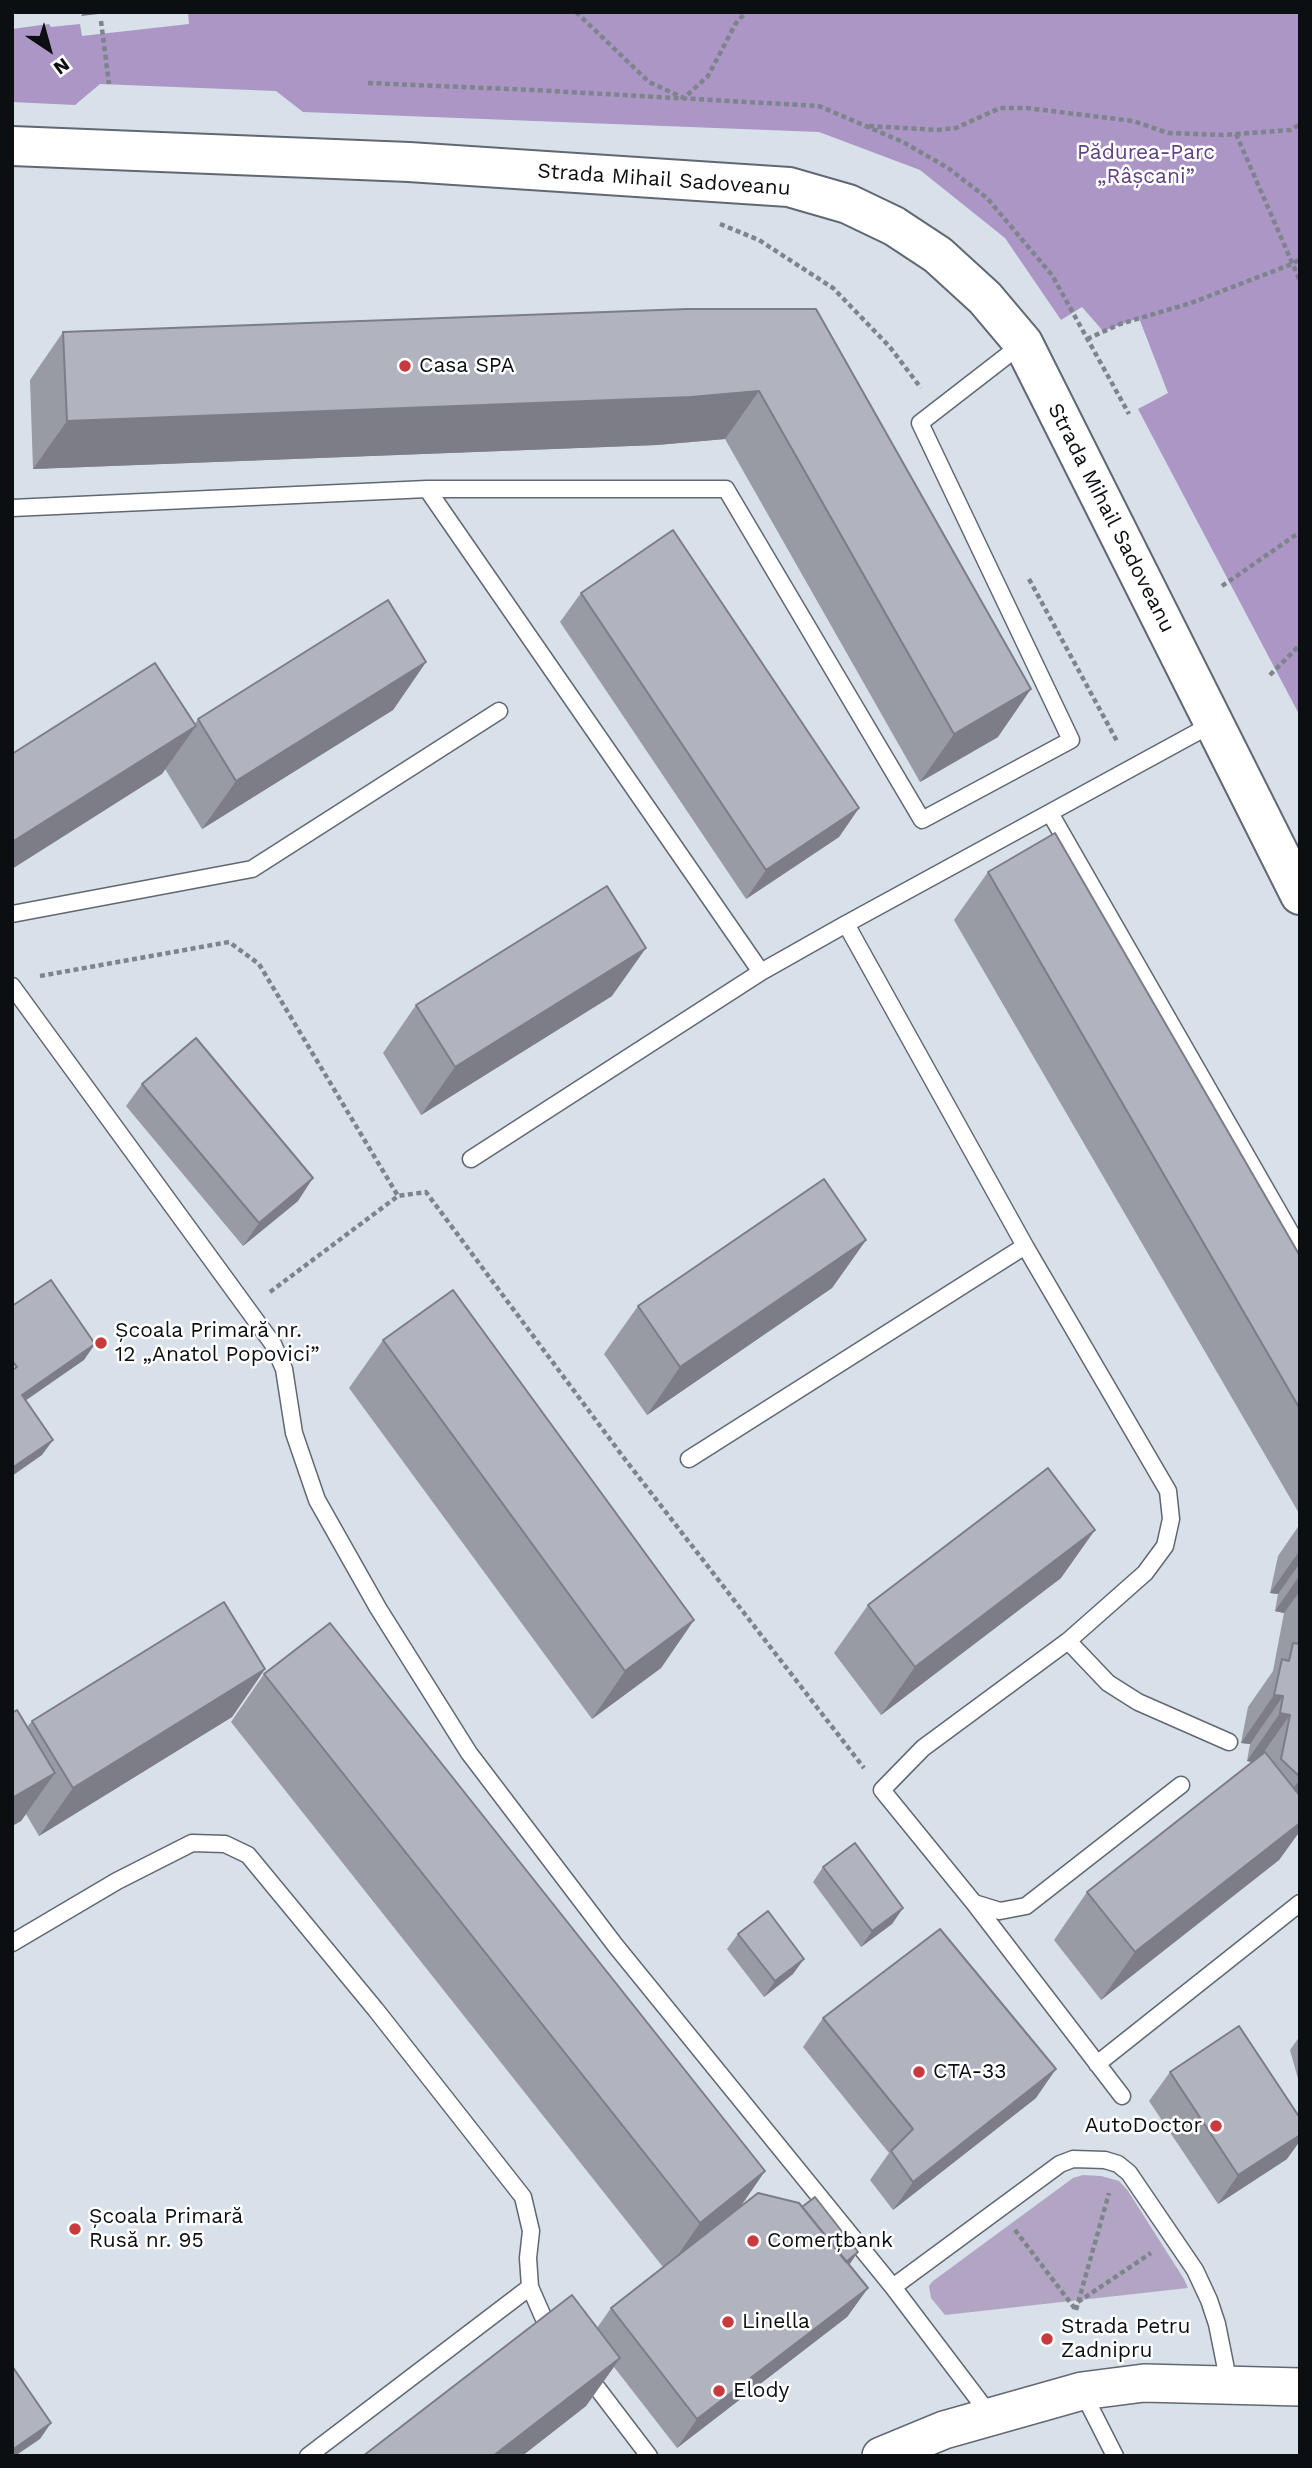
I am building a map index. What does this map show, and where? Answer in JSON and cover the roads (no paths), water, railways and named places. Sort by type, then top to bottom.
[{"type":"main road","name":"Strada Mihail Sadoveanu","points":[[12,146],[409,162],[789,187],[848,204],[894,226],[938,255],[985,298],[1023,343],[1300,895]]},
{"type":"street","points":[[880,2456],[944,2430],[1082,2391],[1143,2383],[1300,2387]]},
{"type":"lane","points":[[12,509],[427,489],[726,489],[922,820],[1070,740],[920,423],[1023,343]]},
{"type":"lane","points":[[427,489],[761,972]]},
{"type":"lane","points":[[12,914],[252,869],[499,711]]},
{"type":"lane","points":[[471,1159],[761,972],[1214,723]]},
{"type":"lane","points":[[1050,813],[1300,1249]]},
{"type":"lane","points":[[846,924],[1025,1246],[1168,1491],[1171,1519],[1165,1546],[1145,1573],[1068,1641],[923,1748],[882,1790],[974,1903],[1122,2096]]},
{"type":"lane","points":[[12,986],[273,1343],[284,1369],[294,1433],[317,1500],[378,1608],[469,1753],[615,1945],[893,2287],[990,2416]]},
{"type":"lane","points":[[689,1459],[1025,1246]]},
{"type":"lane","points":[[1068,1641],[1108,1683],[1138,1702],[1229,1742]]},
{"type":"lane","points":[[974,1903],[1000,1911],[1026,1906],[1181,1785]]},
{"type":"lane","points":[[12,1943],[117,1881],[192,1843],[225,1844],[248,1855],[376,2010],[523,2197],[531,2231],[528,2258],[530,2287],[544,2319],[649,2456]]},
{"type":"lane","points":[[1097,2064],[1300,1903]]},
{"type":"lane","points":[[893,2287],[1060,2164],[1073,2159],[1088,2158],[1118,2164],[1129,2173],[1195,2270],[1217,2324],[1229,2384]]},
{"type":"lane","points":[[308,2456],[530,2287]]},
{"type":"lane","points":[[1082,2391],[1115,2456]]},
{"type":"place","name":"Casa SPA","points":[[405,366]]},
{"type":"place","name":"Școala Primară nr. 12 „Anatol Popovici”","points":[[101,1343]]},
{"type":"place","name":"CTA-33","points":[[919,2072]]},
{"type":"place","name":"AutoDoctor","points":[[1216,2126]]},
{"type":"place","name":"Școala Primară Rusă nr. 95","points":[[75,2229]]},
{"type":"place","name":"Comerțbank","points":[[753,2241]]},
{"type":"place","name":"Linella","points":[[728,2322]]},
{"type":"place","name":"Strada Petru Zadnipru","points":[[1047,2339]]},
{"type":"place","name":"Elody","points":[[719,2391]]},
{"type":"park label","name":"Pădurea-Parc „Râșcani”","points":[[1146,165]]}]
